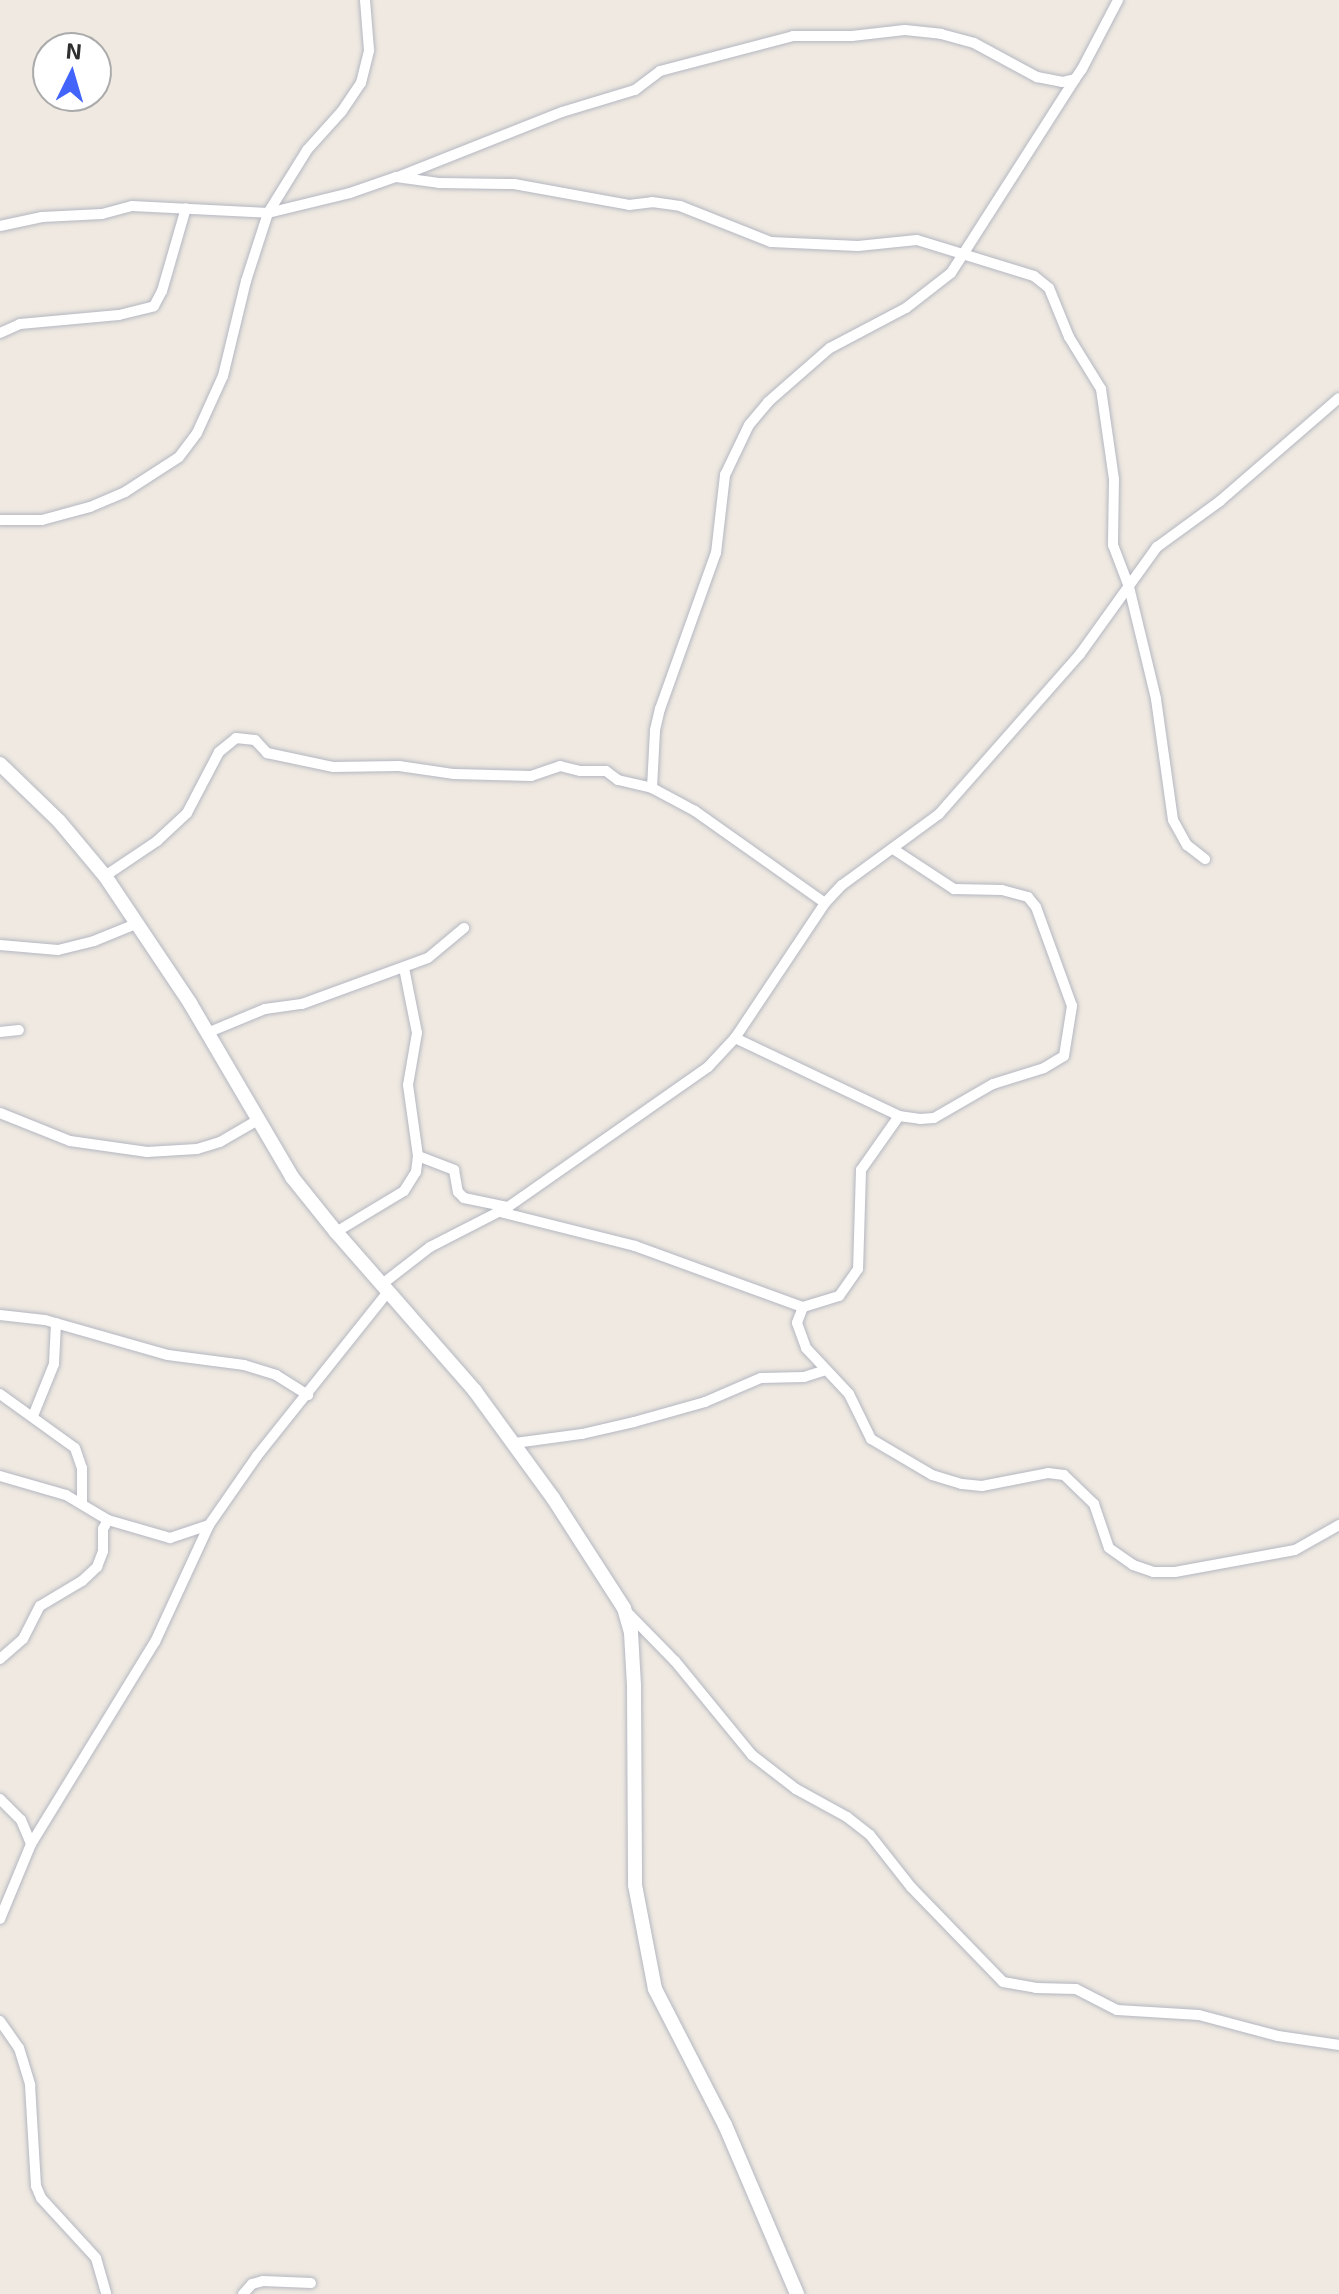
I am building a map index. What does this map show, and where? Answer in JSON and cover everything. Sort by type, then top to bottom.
[{"type":"street","points":[[0,520],[42,520],[90,507],[153,477],[179,457],[197,433],[223,376],[246,281],[268,213],[307,150],[358,90],[369,50],[365,0]]},
{"type":"street","points":[[652,788],[655,730],[660,709],[716,553],[725,475],[749,425],[768,402],[830,348],[933,291],[963,255],[1075,79],[1118,0]]},
{"type":"street","points":[[0,226],[42,217],[102,214],[132,206],[268,213],[325,200],[396,177],[562,112],[635,90],[660,71],[793,36],[852,36],[905,30],[941,34],[974,43],[1022,71],[1050,82],[1075,79]]},
{"type":"street","points":[[396,177],[439,183],[514,184],[629,205],[669,204],[714,217],[746,235],[771,242],[858,246],[917,240],[1016,268],[1049,288],[1069,337],[1098,380],[1114,479],[1113,545],[1129,587],[1156,699],[1175,827],[1187,845],[1205,859]]},
{"type":"street","points":[[0,333],[20,324],[119,315],[154,306],[162,291],[186,208]]},
{"type":"street","points":[[0,1919],[31,1844],[155,1642],[209,1525],[257,1456],[308,1395],[384,1288],[430,1247],[504,1209],[708,1067],[735,1038],[825,903],[842,885],[939,814],[1080,654],[1157,547],[1220,501],[1339,398]]},
{"type":"street","points":[[105,876],[157,841],[187,813],[219,752],[236,738],[255,740],[267,753],[333,767],[399,766],[454,774],[531,776],[560,766],[580,771],[604,770],[624,783],[652,788],[722,828],[825,903]]},
{"type":"street","points":[[0,764],[59,821],[105,876],[207,1033],[292,1177],[475,1391],[515,1443],[624,1608],[675,1661],[752,1755],[796,1789],[847,1817],[870,1835],[911,1887],[1003,1982],[1036,1988],[1076,1989],[1117,2010],[1199,2015],[1278,2036],[1339,2045]]},
{"type":"street","points":[[735,1038],[899,1116],[934,1118],[993,1084],[1059,1062],[1064,1056],[1072,1006],[1036,907],[1028,897],[1002,890],[954,889],[893,849]]},
{"type":"street","points":[[0,945],[58,950],[94,941],[138,923]]},
{"type":"street","points":[[207,1033],[265,1009],[295,1006],[404,968],[434,955],[464,928]]},
{"type":"street","points":[[336,1232],[404,1191],[416,1172],[418,1156],[408,1085],[417,1033],[404,968]]},
{"type":"street","points":[[0,1032],[19,1030]]},
{"type":"street","points":[[0,1113],[70,1141],[147,1152],[197,1149],[220,1142],[258,1120]]},
{"type":"street","points":[[418,1156],[454,1170],[458,1175],[457,1189],[464,1198],[635,1246],[803,1307],[839,1296],[858,1269],[859,1179],[865,1163],[899,1116]]},
{"type":"street","points":[[803,1307],[798,1314],[799,1334],[806,1348],[849,1394],[871,1439],[932,1475],[982,1486],[1048,1473],[1064,1475],[1094,1504],[1109,1548],[1133,1565],[1153,1572],[1175,1572],[1295,1550],[1339,1525]]},
{"type":"street","points":[[0,1315],[56,1323],[168,1355],[216,1360],[264,1371],[308,1395]]},
{"type":"street","points":[[33,1416],[54,1364],[56,1323]]},
{"type":"street","points":[[515,1443],[582,1434],[634,1422],[705,1402],[761,1378],[804,1377],[826,1370]]},
{"type":"street","points":[[0,1394],[75,1448],[82,1468],[82,1503]]},
{"type":"street","points":[[0,1476],[82,1503],[108,1520],[170,1538],[209,1525]]},
{"type":"street","points":[[0,1659],[23,1639],[40,1606],[82,1581],[97,1567],[103,1551],[103,1529],[108,1520]]},
{"type":"street","points":[[624,1608],[631,1633],[634,1685],[635,1885],[655,1989],[725,2125],[797,2294]]},
{"type":"street","points":[[0,1799],[21,1820],[31,1844]]},
{"type":"street","points":[[0,2021],[19,2048],[30,2085],[36,2186],[41,2198],[96,2258],[106,2294]]},
{"type":"street","points":[[243,2294],[252,2284],[263,2281],[311,2283]]}]
